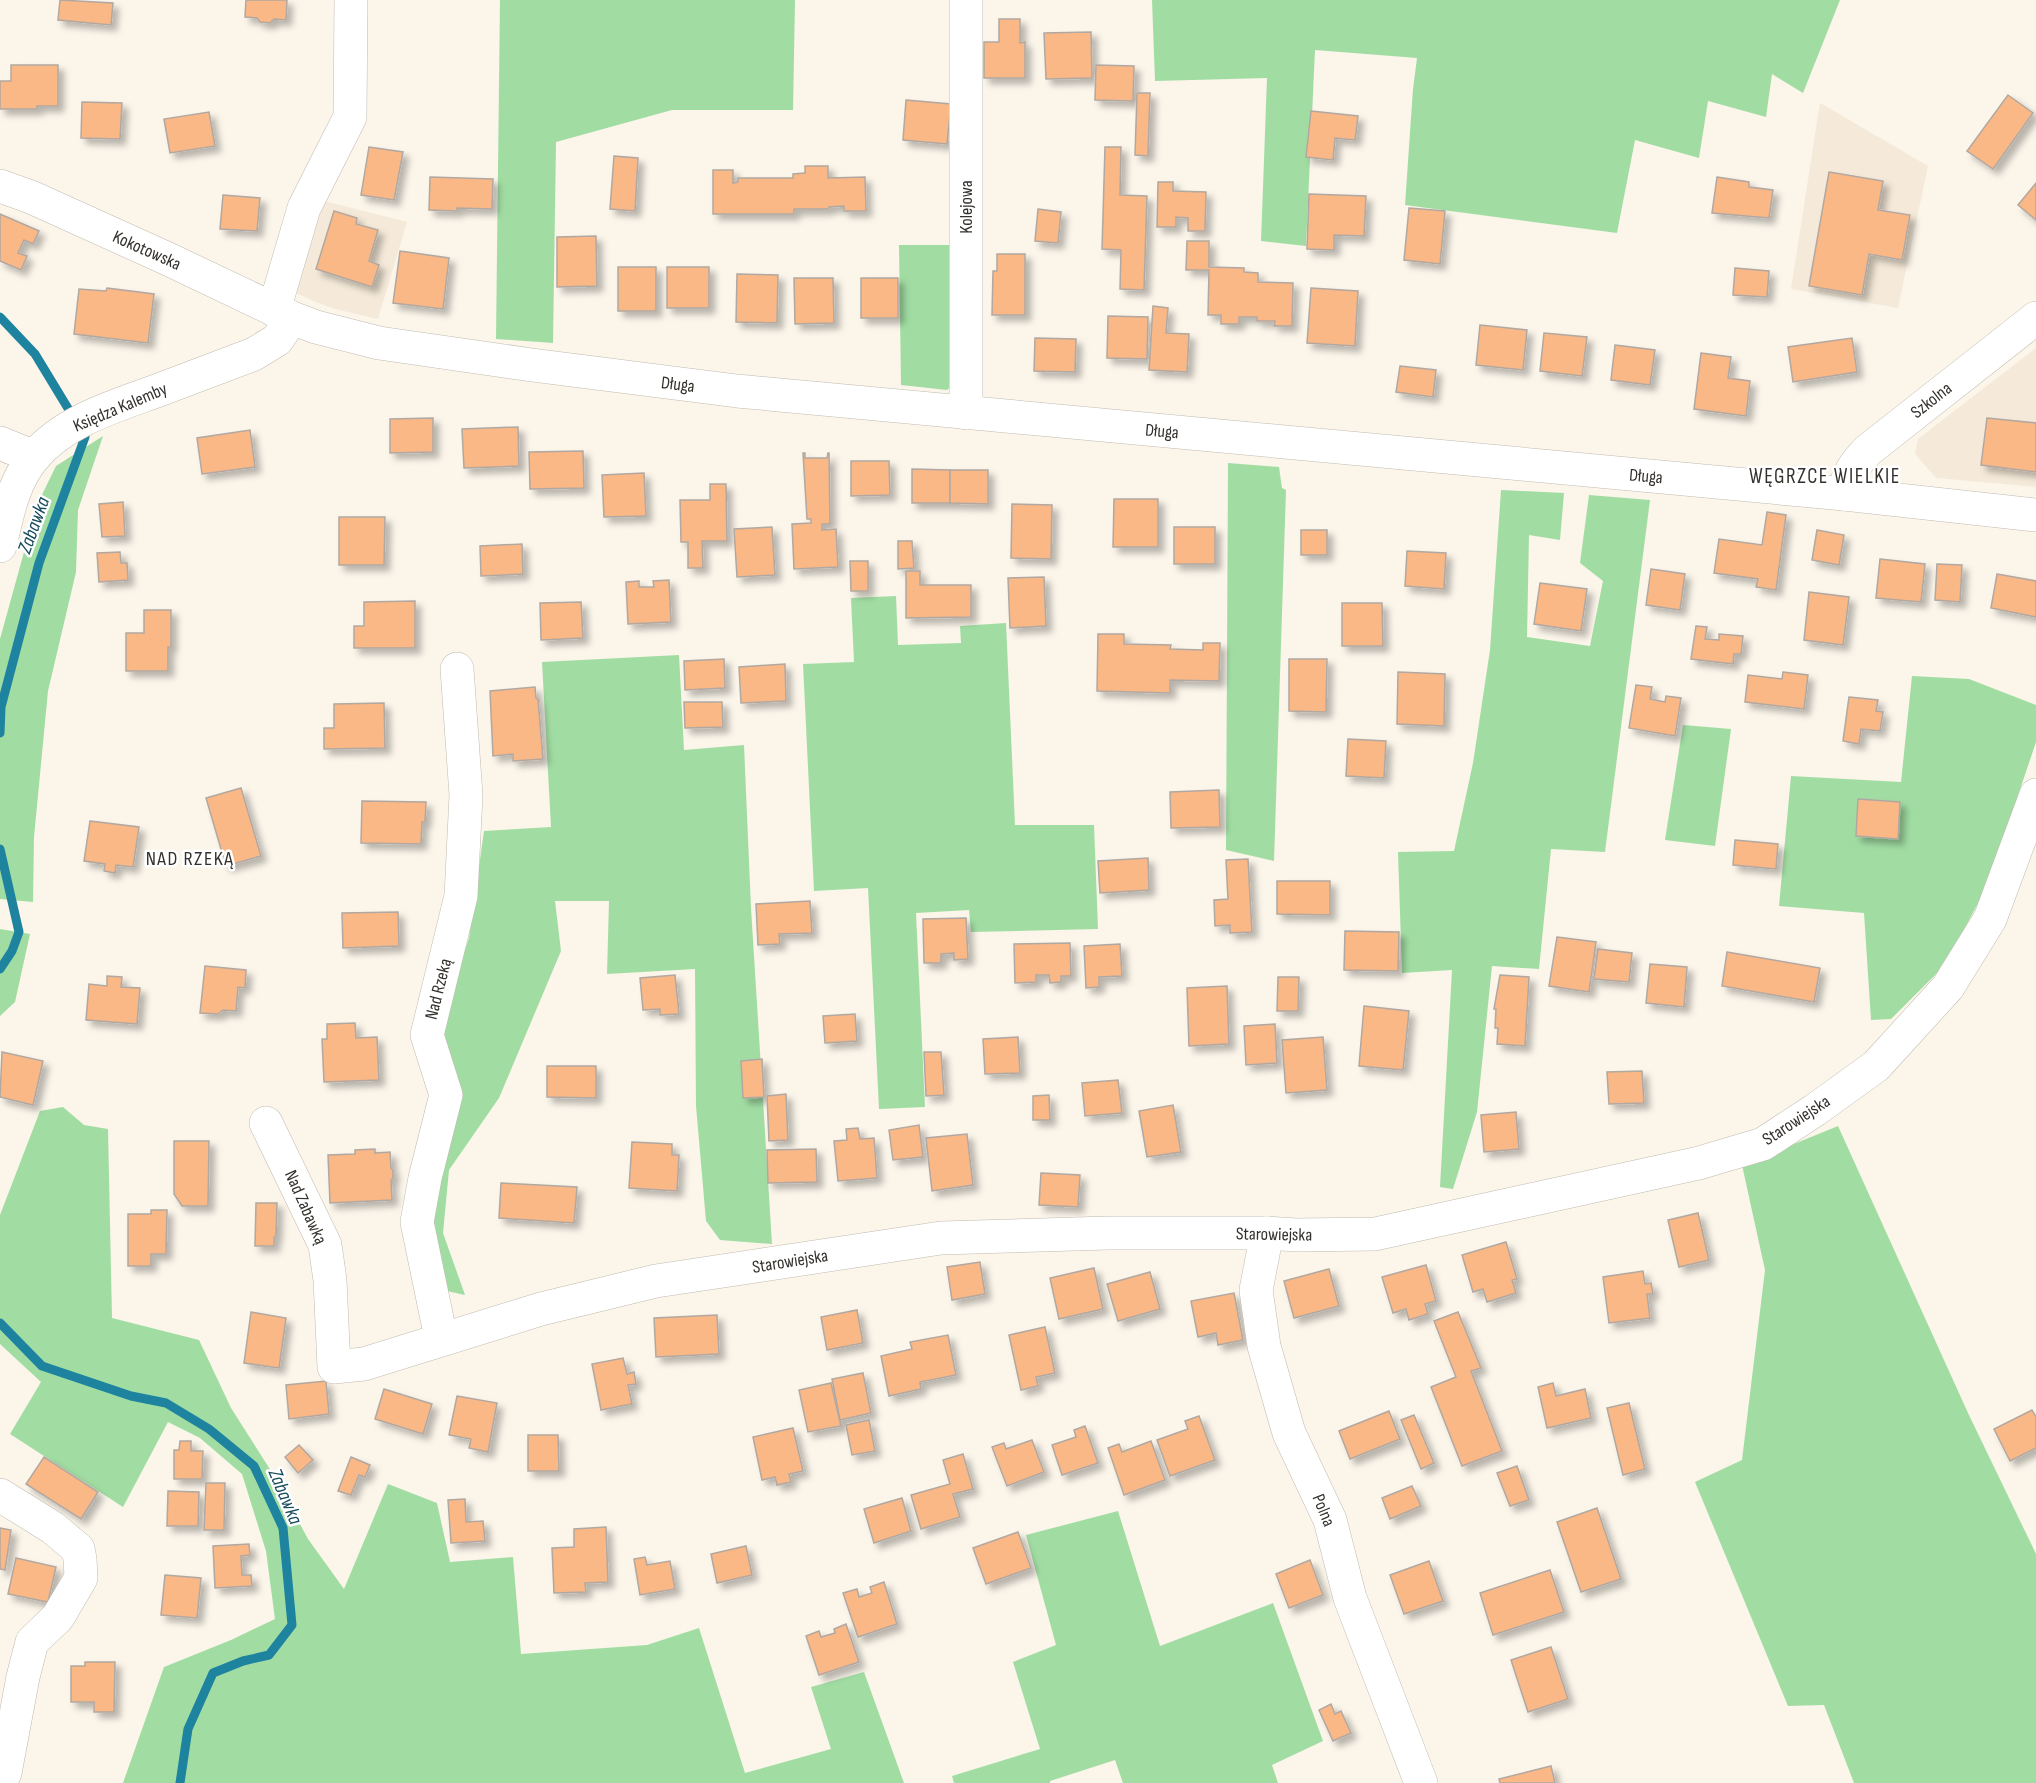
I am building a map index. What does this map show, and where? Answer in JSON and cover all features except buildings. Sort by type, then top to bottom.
[{"type":"street","points":[[283,314],[304,208],[350,117],[351,0]]},
{"type":"street","name":"Kolejowa","points":[[966,0],[966,413]]},
{"type":"street","name":"Kokotowska","points":[[0,186],[31,197],[283,314]]},
{"type":"street","name":"Długa","points":[[283,314],[316,327],[379,343],[715,388],[1844,494],[2036,515]]},
{"type":"street","name":"Księdza Kalemby","points":[[0,546],[16,487],[34,456],[65,430],[94,415],[268,347],[283,332],[283,314]]},
{"type":"street","name":"Szkolna","points":[[1844,494],[1846,479],[1852,466],[1867,451],[2036,318]]},
{"type":"street","points":[[0,443],[34,456]]},
{"type":"street","name":"Nad Rzeką","points":[[441,1338],[417,1222],[425,1178],[446,1095],[427,1035],[461,896],[466,795],[457,669]]},
{"type":"street","name":"Starowiejska","points":[[334,1367],[364,1364],[441,1338],[541,1309],[656,1281],[941,1238],[1108,1233],[1375,1234],[1699,1163],[1763,1144],[1876,1066],[1948,987],[1990,919],[2036,795]]},
{"type":"street","name":"Nad Zabawką","points":[[266,1123],[325,1245],[330,1280],[334,1367]]},
{"type":"street","name":"Polna","points":[[1267,1233],[1256,1290],[1264,1346],[1289,1433],[1330,1520],[1350,1598],[1421,1783]]},
{"type":"street","points":[[0,1495],[53,1528],[78,1549],[81,1578],[58,1617],[32,1642],[5,1773],[0,1779]]},
{"type":"shaded area","points":[[1820,103],[1928,166],[1898,308],[1791,289]]},
{"type":"shaded area","points":[[320,200],[407,222],[378,319],[335,309],[292,291]]},
{"type":"shaded area","points":[[2036,348],[2036,487],[1936,478],[1915,454],[1918,439]]},
{"type":"green space","points":[[500,0],[795,0],[793,110],[672,110],[556,142],[553,343],[496,339]]},
{"type":"green space","points":[[1152,0],[1840,0],[1803,93],[1772,74],[1766,117],[1708,101],[1699,158],[1635,140],[1617,233],[1405,205],[1417,58],[1315,50],[1306,246],[1261,241],[1267,78],[1155,81]]},
{"type":"green space","points":[[899,245],[953,245],[955,384],[947,390],[901,385]]},
{"type":"green space","points":[[103,436],[78,510],[76,572],[48,691],[34,837],[33,902],[0,899],[0,639],[37,505],[56,466]]},
{"type":"green space","points":[[1228,463],[1279,467],[1282,488],[1286,490],[1274,861],[1226,850]]},
{"type":"green space","points":[[1501,490],[1564,493],[1560,540],[1529,535],[1527,637],[1590,646],[1603,581],[1580,563],[1589,495],[1650,500],[1605,852],[1551,849],[1539,969],[1492,966],[1477,1112],[1453,1189],[1440,1187],[1452,970],[1402,973],[1398,852],[1454,851],[1473,763],[1490,650]]},
{"type":"green space","points":[[896,596],[898,645],[961,643],[960,626],[1006,623],[1015,825],[1094,825],[1098,929],[971,932],[969,910],[916,913],[925,1107],[879,1109],[868,888],[814,891],[803,664],[854,662],[851,598]]},
{"type":"green space","points":[[679,655],[684,750],[744,745],[751,908],[772,1244],[720,1240],[706,1221],[696,1106],[695,969],[607,974],[609,901],[555,901],[561,951],[499,1098],[449,1170],[443,1233],[465,1295],[442,1290],[429,1199],[439,1029],[469,938],[484,831],[551,827],[542,662]]},
{"type":"green space","points":[[1912,676],[1969,679],[2036,705],[2036,742],[1988,884],[1946,964],[1891,1019],[1871,1020],[1864,913],[1779,906],[1791,776],[1901,782]]},
{"type":"green space","points":[[1683,725],[1731,729],[1715,846],[1665,840]]},
{"type":"green space","points":[[0,929],[30,934],[15,1002],[0,1016]]},
{"type":"green space","points":[[63,1107],[84,1125],[108,1129],[112,1318],[199,1340],[231,1408],[273,1474],[308,1539],[344,1589],[388,1484],[437,1503],[450,1562],[513,1557],[521,1654],[647,1645],[699,1628],[745,1773],[831,1749],[811,1687],[864,1672],[904,1783],[123,1783],[164,1667],[231,1640],[275,1619],[266,1551],[242,1474],[200,1438],[168,1422],[123,1507],[10,1434],[41,1382],[0,1344],[0,1215],[40,1111]]},
{"type":"green space","points":[[1838,1126],[1968,1413],[2036,1554],[2036,1783],[1854,1783],[1824,1705],[1788,1706],[1695,1482],[1742,1460],[1765,1270],[1742,1165]]},
{"type":"green space","points":[[1118,1511],[1160,1646],[1273,1603],[1323,1741],[1272,1765],[1278,1783],[1123,1783],[1115,1760],[1050,1781],[1050,1783],[954,1783],[952,1776],[1040,1749],[1013,1662],[1056,1645],[1026,1535]]},
{"type":"waterway","name":"Zabawka","points":[[0,317],[35,354],[69,410]]},
{"type":"waterway","name":"Zabawka","points":[[0,733],[1,707],[39,563],[85,437]]},
{"type":"waterway","name":"Zabawka","points":[[0,849],[19,932],[12,951],[0,969]]},
{"type":"waterway","name":"Zabawka","points":[[0,1323],[42,1366],[131,1396],[166,1403],[209,1429],[254,1466],[283,1528],[292,1625],[269,1655],[243,1661],[213,1673],[188,1729],[180,1783]]},
{"type":"district","name":"WĘGRZCE WIELKIE","points":[[1825,476]]},
{"type":"district","name":"NAD RZEKĄ","points":[[190,858]]}]
